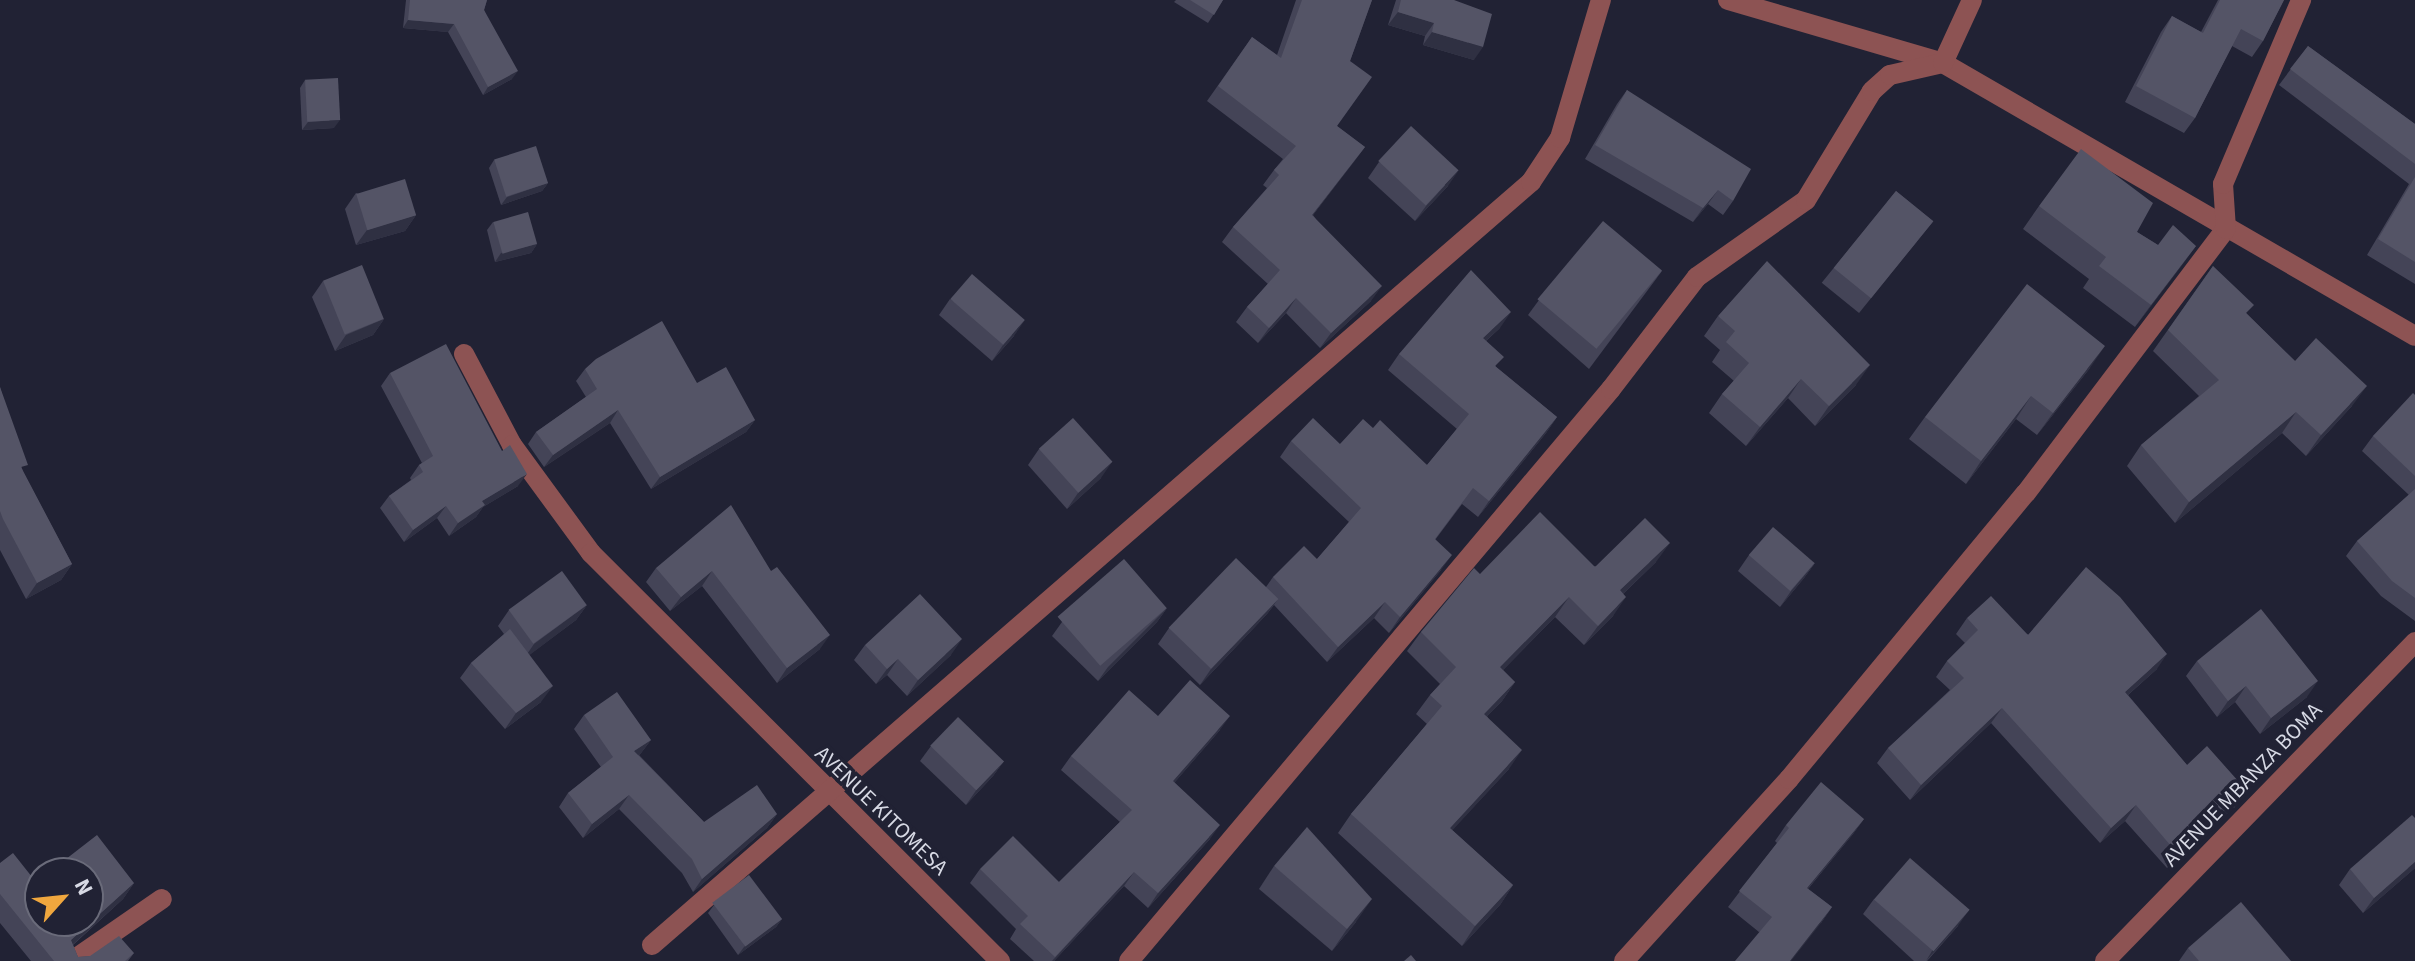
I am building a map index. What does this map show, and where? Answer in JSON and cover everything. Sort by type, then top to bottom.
[{"type":"street","points":[[652,945],[830,795],[1531,182],[1560,138],[1601,0]]},
{"type":"street","points":[[1728,0],[1943,63],[2415,336]]},
{"type":"street","points":[[1943,63],[1972,0]]},
{"type":"street","points":[[1624,961],[1807,758],[2026,493],[2226,229],[2223,184],[2301,0]]},
{"type":"street","points":[[1129,961],[1611,389],[1697,277],[1806,200],[1872,91],[1890,75],[1943,63]]},
{"type":"street","name":"AVENUE KITOMESA","points":[[464,354],[512,445],[591,553],[830,795],[1000,961]]},
{"type":"street","name":"AVENUE MBANZA BOMA","points":[[2105,961],[2415,642]]},
{"type":"street","points":[[72,961],[162,899]]},
{"type":"building","points":[[410,0],[487,0],[484,10],[518,71],[488,87],[454,24],[408,20]]},
{"type":"building","points":[[1190,0],[1223,0],[1214,15]]},
{"type":"building","points":[[1302,0],[1372,0],[1350,61],[1372,77],[1337,126],[1365,147],[1312,215],[1382,286],[1331,333],[1296,298],[1269,328],[1247,307],[1280,270],[1233,227],[1279,175],[1274,170],[1296,146],[1218,86],[1252,37],[1281,58]]},
{"type":"building","points":[[1401,0],[1454,0],[1492,14],[1483,47],[1432,32],[1434,23],[1398,12]]},
{"type":"building","points":[[2220,0],[2284,0],[2263,41],[2241,29],[2195,118],[2136,86],[2172,16],[2203,33]]},
{"type":"building","points":[[2308,46],[2415,124],[2415,164],[2290,69]]},
{"type":"building","points":[[338,78],[340,120],[307,122],[305,80]]},
{"type":"building","points":[[1627,90],[1751,169],[1733,201],[1718,190],[1703,208],[1595,145]]},
{"type":"building","points":[[1411,126],[1459,170],[1426,205],[1378,161]]},
{"type":"building","points":[[536,146],[548,183],[506,197],[494,160]]},
{"type":"building","points":[[2081,149],[2153,203],[2137,232],[2158,245],[2173,225],[2196,246],[2151,305],[2099,266],[2106,257],[2039,206]]},
{"type":"building","points":[[2415,177],[2415,262],[2378,239]]},
{"type":"building","points":[[405,179],[416,215],[367,230],[356,194]]},
{"type":"building","points":[[1896,191],[1933,221],[1871,298],[1834,268]]},
{"type":"building","points":[[528,212],[537,244],[502,254],[493,222]]},
{"type":"building","points":[[1603,221],[1662,270],[1596,349],[1537,299]]},
{"type":"building","points":[[1767,261],[1870,365],[1829,406],[1801,379],[1760,427],[1722,394],[1749,363],[1726,342],[1735,331],[1718,316]]},
{"type":"building","points":[[362,265],[384,319],[345,335],[323,281]]},
{"type":"building","points":[[2213,266],[2254,305],[2246,313],[2295,361],[2316,338],[2367,386],[2321,435],[2296,412],[2189,502],[2141,445],[2219,380],[2168,330]]},
{"type":"building","points":[[1471,270],[1511,312],[1483,338],[1504,357],[1495,366],[1557,417],[1489,501],[1473,488],[1435,539],[1452,555],[1400,617],[1385,602],[1338,647],[1273,577],[1304,546],[1317,559],[1361,508],[1291,441],[1313,418],[1340,444],[1363,419],[1373,428],[1380,420],[1427,465],[1469,414],[1399,354]]},
{"type":"building","points":[[972,274],[1025,320],[1003,345],[950,299]]},
{"type":"building","points":[[2027,284],[2105,346],[2053,413],[2031,396],[1981,461],[1925,417]]},
{"type":"building","points":[[662,321],[697,383],[726,367],[755,420],[660,477],[618,410],[553,455],[536,432],[597,389],[585,369],[596,359]]},
{"type":"building","points":[[446,344],[502,451],[510,445],[527,474],[482,501],[485,505],[458,523],[446,506],[413,530],[389,496],[423,472],[419,465],[433,456],[390,373]]},
{"type":"building","points":[[0,387],[28,465],[21,467],[72,564],[37,583],[0,511]]},
{"type":"building","points":[[2413,393],[2415,395],[2415,476],[2373,436]]},
{"type":"building","points":[[1073,418],[1112,462],[1078,493],[1039,449]]},
{"type":"building","points":[[2415,489],[2415,598],[2392,581],[2357,541]]},
{"type":"building","points":[[731,505],[771,571],[777,567],[830,635],[787,668],[712,571],[681,597],[656,568]]},
{"type":"building","points":[[1540,512],[1595,567],[1645,518],[1670,543],[1620,590],[1626,597],[1598,626],[1569,597],[1500,667],[1515,682],[1484,714],[1522,750],[1450,828],[1513,885],[1475,926],[1351,814],[1442,706],[1430,695],[1456,667],[1421,632],[1474,568],[1480,574]]},
{"type":"building","points":[[1773,527],[1815,563],[1790,591],[1749,555]]},
{"type":"building","points":[[1236,558],[1278,599],[1211,669],[1169,628]]},
{"type":"building","points":[[1124,559],[1167,608],[1100,666],[1058,617]]},
{"type":"building","points":[[2086,567],[2120,597],[2167,654],[2125,692],[2187,765],[2207,746],[2247,791],[2177,853],[2136,805],[2111,828],[2002,708],[1921,785],[1888,748],[1964,678],[1947,661],[1978,630],[1967,618],[1991,596],[2028,635]]},
{"type":"building","points":[[562,571],[587,605],[533,644],[509,610]]},
{"type":"building","points":[[920,594],[962,639],[918,680],[898,659],[887,669],[865,645]]},
{"type":"building","points":[[2261,609],[2318,681],[2271,718],[2246,686],[2228,701],[2197,661]]},
{"type":"building","points":[[510,629],[553,686],[516,713],[471,663]]},
{"type":"building","points":[[1190,680],[1230,716],[1173,781],[1220,825],[1158,893],[1134,872],[1055,957],[1020,924],[1028,916],[980,869],[1013,836],[1059,882],[1132,810],[1071,756],[1129,690],[1158,716]]},
{"type":"building","points":[[617,692],[651,740],[634,751],[704,822],[757,785],[777,814],[702,879],[692,859],[629,795],[592,824],[568,793],[613,757],[584,715]]},
{"type":"building","points":[[958,717],[1004,761],[976,790],[930,746]]},
{"type":"building","points":[[1821,782],[1864,819],[1807,888],[1832,907],[1790,961],[1735,961],[1772,917],[1739,891]]},
{"type":"building","points":[[2412,815],[2415,818],[2415,862],[2374,898],[2350,869]]},
{"type":"building","points":[[1307,827],[1372,899],[1347,929],[1274,866]]},
{"type":"building","points":[[97,835],[134,883],[104,910],[104,857],[69,857]]},
{"type":"building","points":[[13,853],[24,867],[24,924],[0,894],[0,863]]},
{"type":"building","points":[[1910,858],[1970,910],[1934,951],[1874,900]]},
{"type":"building","points":[[749,875],[782,919],[745,947],[712,903]]},
{"type":"building","points":[[2241,902],[2291,961],[2199,961],[2188,948]]},
{"type":"building","points":[[119,936],[134,953],[125,961],[54,961],[35,937],[74,937],[71,940],[78,957],[90,956]]}]
